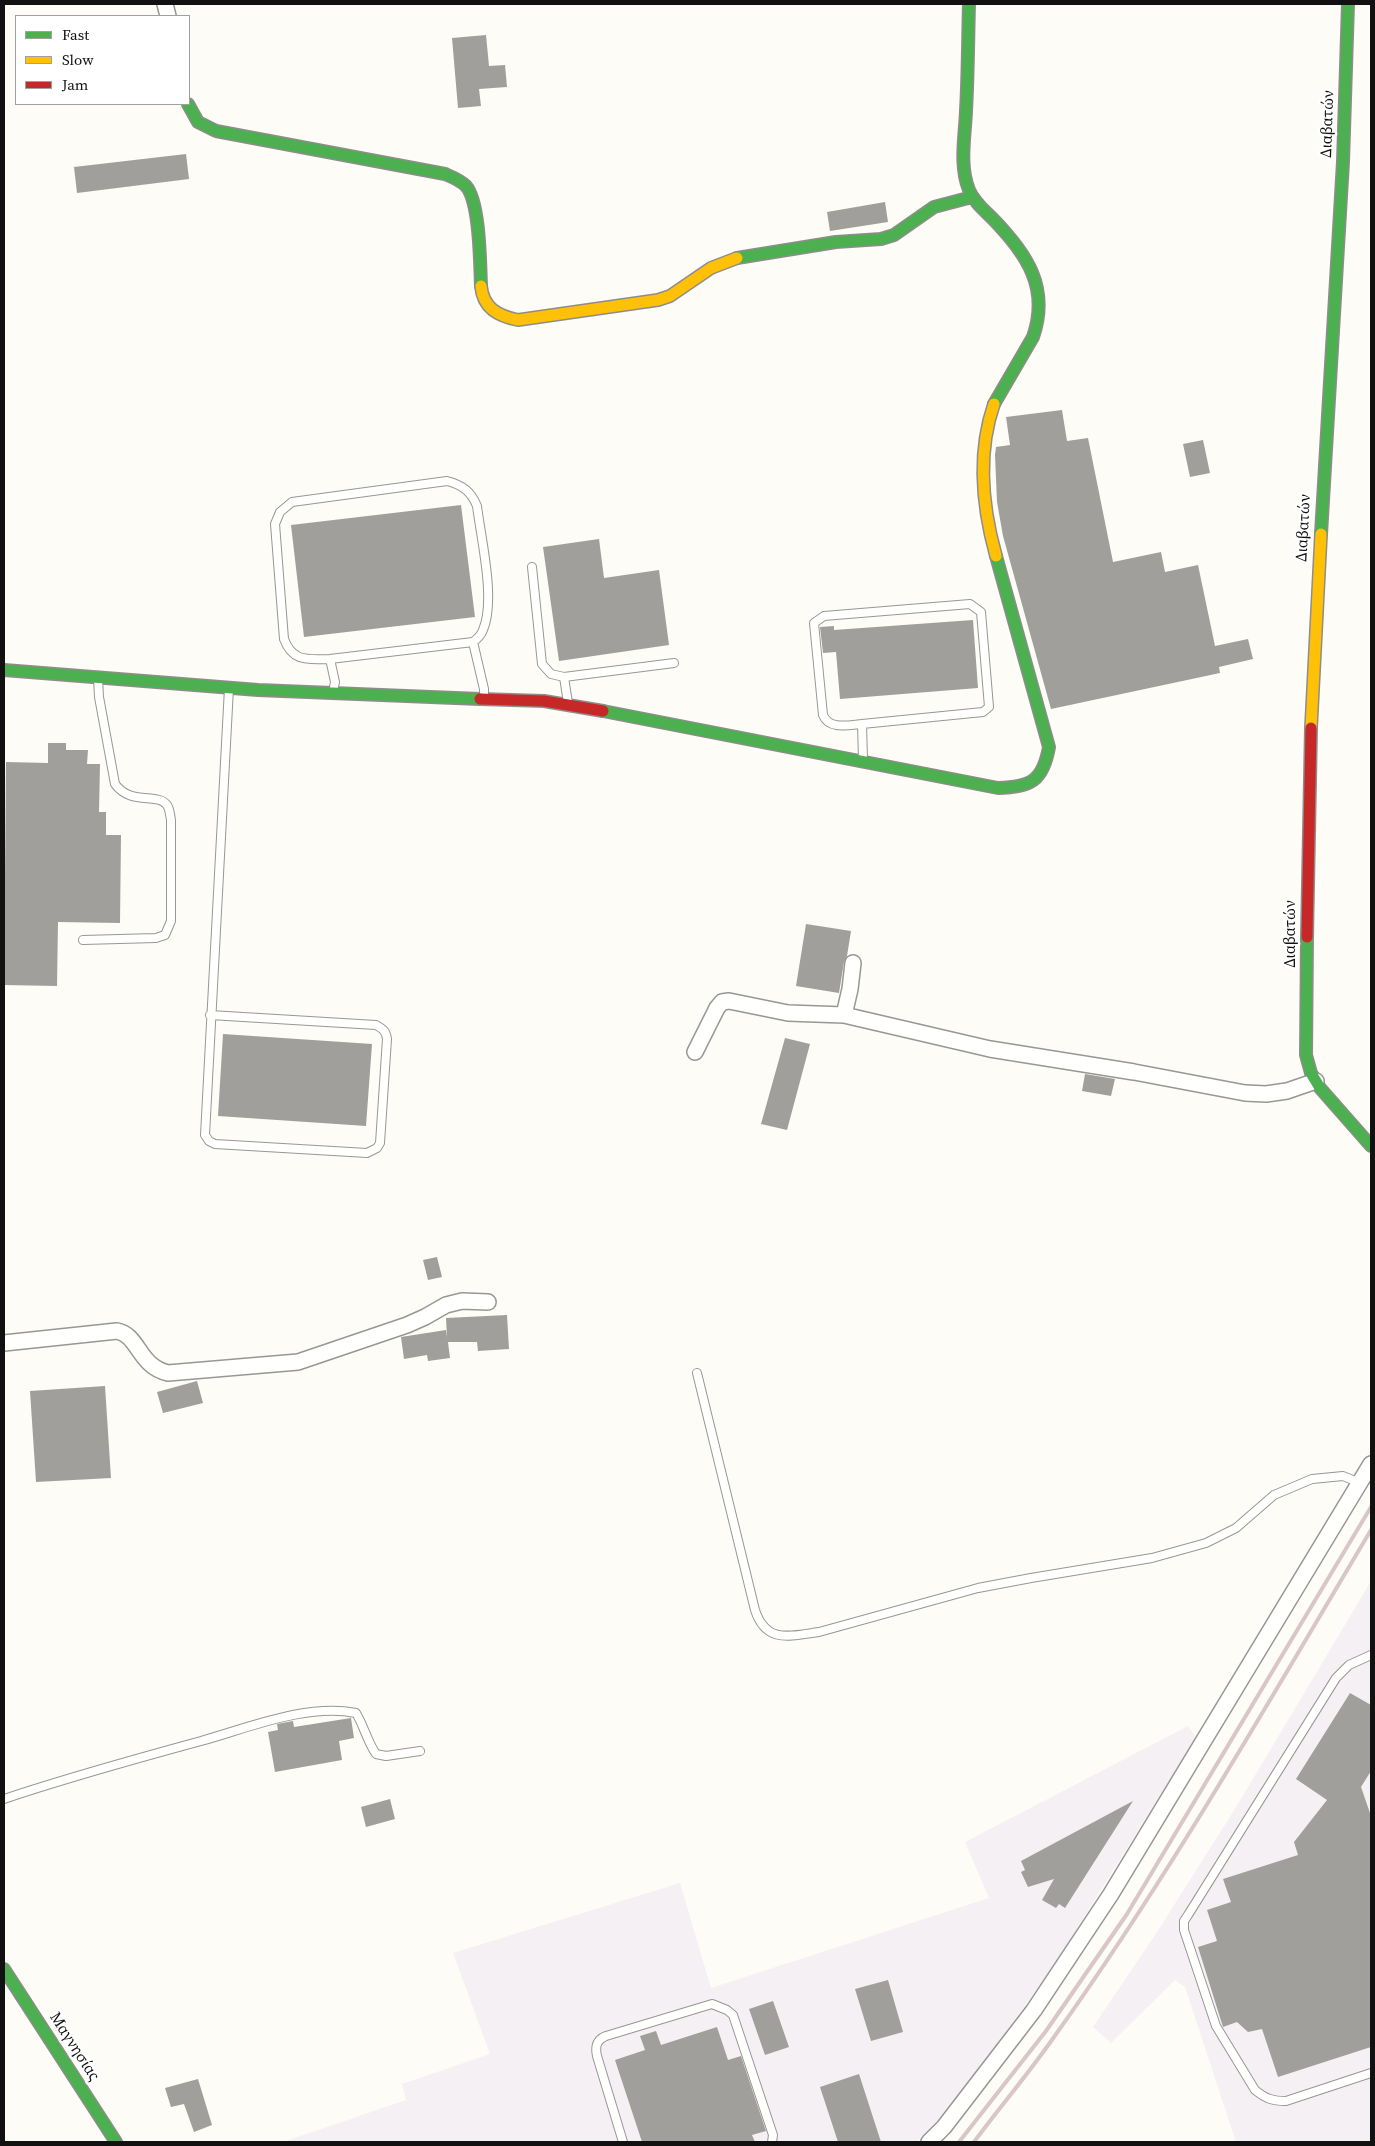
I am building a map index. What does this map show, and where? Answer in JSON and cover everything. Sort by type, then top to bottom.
[{"type":"street","points":[[4,670],[229,688],[333,694],[544,701],[638,716],[998,788],[1018,788],[1031,784],[1041,776],[1047,765],[1049,747],[991,539],[985,506],[984,437],[994,404],[1032,338],[1039,314],[1038,298],[1035,277],[1028,260],[1017,245],[975,202],[968,187],[962,144],[966,113],[969,4]]},
{"type":"street","name":"Διαβατών","points":[[1316,1081],[1311,1073],[1306,1055],[1312,679],[1342,172],[1348,4]]},
{"type":"street","points":[[188,105],[196,121],[203,127],[216,131],[445,174],[458,180],[466,186],[476,214],[482,298],[496,313],[518,320],[658,300],[676,292],[710,268],[739,256],[836,242],[881,239],[894,235],[934,207],[972,197]]},
{"type":"street","points":[[844,1015],[853,963]]},
{"type":"street","points":[[695,1052],[717,1008],[722,1002],[742,1002],[788,1013],[844,1015],[990,1049],[1134,1072],[1245,1093],[1266,1094],[1288,1091],[1316,1081],[1371,1146]]},
{"type":"street","points":[[4,1343],[117,1331],[125,1332],[131,1338],[146,1362],[158,1370],[168,1373],[278,1365],[312,1358],[407,1325],[446,1305],[462,1301],[488,1302]]},
{"type":"street","points":[[929,2142],[944,2127],[1034,2010],[1111,1894],[1371,1464]]},
{"type":"street","name":"Μαγνησίας","points":[[4,1970],[116,2142]]},
{"type":"lane","points":[[447,481],[466,488],[474,498],[477,506],[488,594],[483,631],[473,642],[330,659],[299,658],[288,648],[284,639],[275,524],[280,512],[292,502],[447,481]]},
{"type":"lane","points":[[532,567],[542,664],[551,674],[564,677],[674,663]]},
{"type":"lane","points":[[965,604],[973,605],[981,612],[989,707],[983,712],[862,724],[832,725],[825,720],[813,628],[816,620],[824,616],[965,604]]},
{"type":"lane","points":[[473,642],[484,688],[484,699]]},
{"type":"lane","points":[[330,659],[335,682],[333,694]]},
{"type":"lane","points":[[564,677],[568,705]]},
{"type":"lane","points":[[83,940],[156,938],[164,934],[170,927],[171,921],[171,820],[168,807],[162,801],[130,797],[121,792],[115,784],[99,697],[98,678]]},
{"type":"lane","points":[[210,1015],[376,1025],[383,1028],[387,1039],[380,1143],[377,1148],[367,1153],[215,1144],[209,1141],[205,1135],[204,1126],[210,1015],[229,688]]},
{"type":"lane","points":[[862,724],[864,751],[862,762]]},
{"type":"lane","points":[[697,1373],[757,1616],[766,1631],[778,1635],[818,1632],[987,1587],[1152,1558],[1206,1543],[1236,1528],[1274,1495],[1312,1479],[1343,1476],[1360,1483]]},
{"type":"lane","points":[[1371,1655],[1348,1665],[1336,1678],[1188,1915],[1184,1922],[1184,1930],[1216,2026],[1255,2090],[1263,2097],[1274,2101],[1286,2101],[1371,2073]]},
{"type":"lane","points":[[4,1799],[52,1783],[298,1714],[320,1710],[338,1709],[356,1713],[363,1725],[369,1744],[376,1754],[386,1756],[420,1751]]},
{"type":"lane","points":[[623,2142],[597,2056],[596,2043],[600,2038],[712,2004],[727,2010],[733,2016],[773,2135],[772,2142]]},
{"type":"shaded area","points":[[1371,1581],[1371,2142],[1236,2142],[1185,1987],[1175,1980],[1111,2043],[1093,2027],[1159,1929],[1238,1804]]},
{"type":"shaded area","points":[[1188,1726],[1196,1737],[1055,1964],[969,2082],[917,2142],[283,2142],[406,2100],[402,2084],[490,2054],[453,1953],[680,1883],[711,1988],[989,1898],[965,1842]]},
{"type":"building","points":[[486,35],[489,66],[505,65],[507,87],[479,89],[481,106],[458,108],[452,38]]},
{"type":"building","points":[[186,154],[189,179],[77,193],[74,167]]},
{"type":"building","points":[[885,202],[888,222],[830,231],[827,212]]},
{"type":"building","points":[[1062,410],[1067,441],[1088,438],[1113,562],[1161,552],[1165,572],[1198,565],[1215,646],[1248,639],[1253,659],[1219,667],[1220,673],[1051,709],[1003,536],[997,502],[995,455],[996,447],[1010,445],[1006,417]]},
{"type":"building","points":[[1203,440],[1210,473],[1190,477],[1183,444]]},
{"type":"building","points":[[461,505],[475,617],[304,637],[291,525]]},
{"type":"building","points":[[599,539],[604,578],[659,570],[669,645],[559,661],[543,547]]},
{"type":"building","points":[[973,620],[978,688],[840,699],[836,652],[823,653],[820,627],[834,626],[834,630]]},
{"type":"building","points":[[48,743],[66,743],[66,750],[88,750],[87,764],[100,764],[99,812],[106,812],[106,835],[121,835],[120,923],[58,922],[57,986],[4,985],[6,762],[48,763]]},
{"type":"building","points":[[806,924],[851,931],[839,993],[796,986]]},
{"type":"building","points":[[223,1034],[372,1044],[366,1126],[218,1116]]},
{"type":"building","points":[[785,1038],[810,1044],[787,1130],[761,1124]]},
{"type":"building","points":[[1085,1074],[1115,1079],[1111,1096],[1082,1091]]},
{"type":"building","points":[[437,1257],[442,1277],[428,1280],[423,1260]]},
{"type":"building","points":[[507,1315],[509,1349],[478,1351],[477,1342],[448,1342],[450,1358],[428,1361],[427,1355],[404,1359],[401,1337],[446,1330],[447,1338],[446,1318]]},
{"type":"building","points":[[197,1381],[203,1403],[163,1413],[157,1392]]},
{"type":"building","points":[[105,1386],[111,1478],[36,1482],[30,1391]]},
{"type":"building","points":[[1350,1693],[1371,1705],[1371,1771],[1361,1787],[1371,1816],[1371,2047],[1278,2077],[1262,2029],[1248,2032],[1237,2022],[1223,2027],[1198,1947],[1217,1941],[1207,1910],[1231,1902],[1223,1879],[1298,1855],[1294,1842],[1327,1800],[1296,1779]]},
{"type":"building","points":[[351,1718],[354,1738],[339,1741],[342,1760],[275,1772],[268,1732],[278,1730],[277,1724],[293,1721],[294,1727]]},
{"type":"building","points":[[390,1799],[395,1819],[366,1827],[361,1807]]},
{"type":"building","points":[[1133,1801],[1065,1908],[1059,1904],[1056,1908],[1042,1900],[1054,1879],[1028,1887],[1021,1872],[1025,1870],[1021,1861]]},
{"type":"building","points":[[888,1980],[903,2032],[871,2041],[855,1989]]},
{"type":"building","points":[[773,2001],[789,2047],[765,2055],[749,2009]]},
{"type":"building","points":[[717,2027],[728,2060],[741,2056],[766,2131],[752,2135],[755,2142],[642,2142],[615,2060],[645,2050],[640,2036],[656,2031],[661,2045]]},
{"type":"building","points":[[859,2074],[881,2142],[838,2142],[820,2087]]},
{"type":"building","points":[[198,2079],[212,2125],[194,2132],[184,2104],[171,2107],[165,2088]]},
{"type":"railway","points":[[959,2142],[1046,2031],[1127,1914],[1371,1507]]},
{"type":"railway","points":[[974,2142],[1097,1976],[1138,1913],[1218,1787],[1371,1530]]},
{"type":"traffic: fast","points":[[969,4],[967,98],[963,151],[966,180],[976,202],[1005,232],[1025,259],[1037,287],[1039,303],[1038,319],[1033,337],[994,404]]},
{"type":"traffic: fast","points":[[1321,534],[1343,162],[1348,4]]},
{"type":"traffic: fast","points":[[189,105],[198,122],[216,131],[445,174],[459,180],[471,194],[477,219],[481,286]]},
{"type":"traffic: fast","points":[[737,258],[836,242],[881,239],[894,235],[934,207],[972,197]]},
{"type":"traffic: fast","points":[[603,711],[998,788],[1027,784],[1039,775],[1049,747],[996,556]]},
{"type":"traffic: fast","points":[[4,670],[258,690],[480,699]]},
{"type":"traffic: fast","points":[[1307,937],[1306,1055],[1311,1073],[1320,1088],[1371,1146]]},
{"type":"traffic: fast","points":[[4,1969],[116,2142]]},
{"type":"traffic: slow","points":[[481,286],[482,294],[493,310],[518,320],[658,300],[670,296],[711,268],[737,258]]},
{"type":"traffic: slow","points":[[994,404],[985,441],[983,480],[987,518],[996,556]]},
{"type":"traffic: slow","points":[[1311,728],[1321,534]]},
{"type":"traffic: jam","points":[[480,699],[544,701],[603,711]]},
{"type":"traffic: jam","points":[[1307,937],[1311,728]]}]
